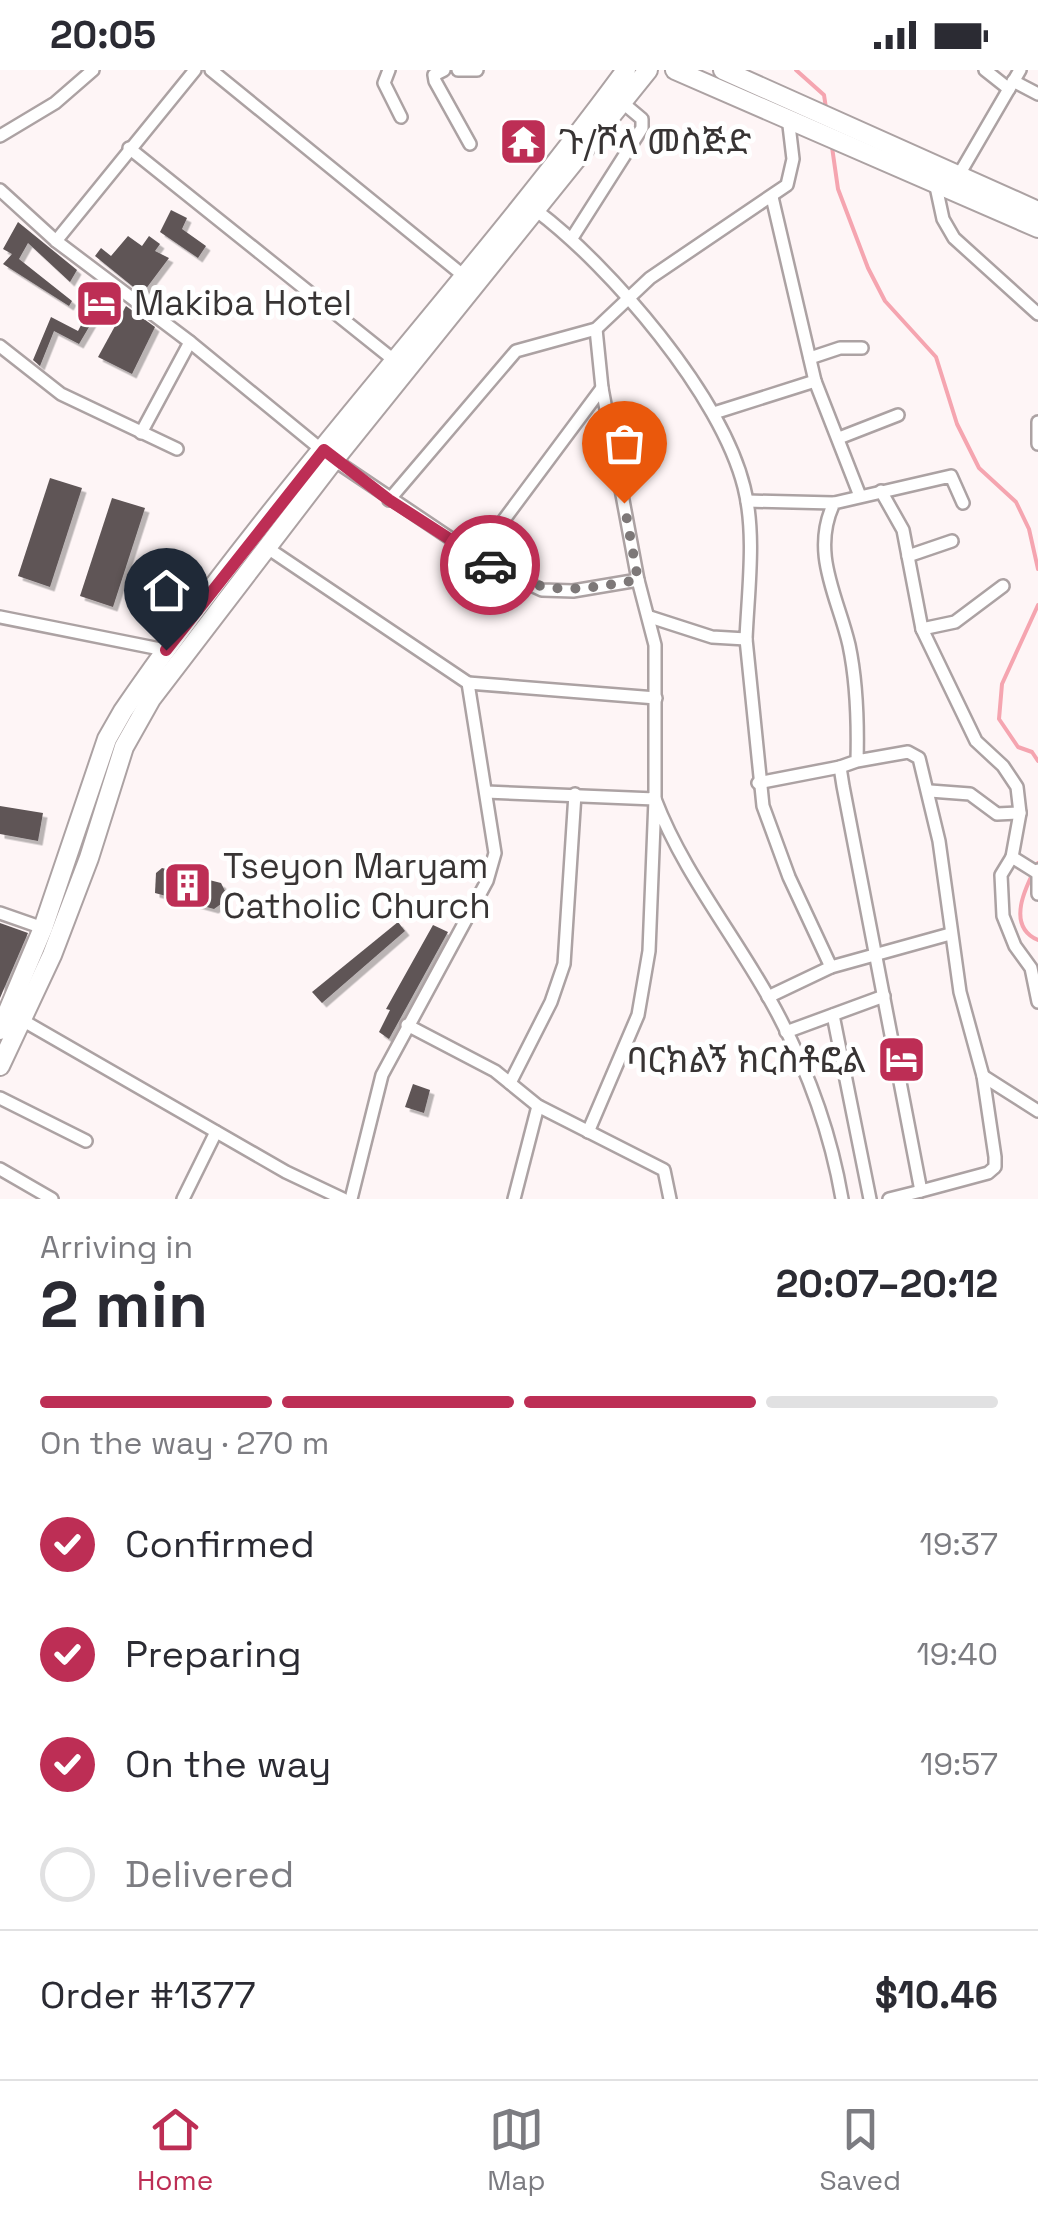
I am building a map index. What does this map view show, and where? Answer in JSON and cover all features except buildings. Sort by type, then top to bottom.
[{"type":"main road","points":[[0,1066],[89,858],[136,721],[266,547],[395,361],[626,70]]},
{"type":"main road","points":[[0,1030],[43,928],[107,739],[166,650],[536,211],[648,70]]},
{"type":"main road","points":[[675,70],[960,174],[1038,228]]},
{"type":"main road","points":[[723,70],[794,111],[814,128],[846,133],[935,182],[1011,207],[1038,211]]},
{"type":"main road","points":[[70,852],[89,858]]},
{"type":"street","points":[[0,136],[56,103],[93,70]]},
{"type":"street","points":[[56,241],[128,148],[196,70]]},
{"type":"street","points":[[211,70],[464,276]]},
{"type":"street","points":[[389,70],[384,83],[400,117]]},
{"type":"street","points":[[444,70],[434,75],[434,81],[470,144]]},
{"type":"street","points":[[458,70],[477,70]]},
{"type":"street","points":[[985,70],[1038,94]]},
{"type":"street","points":[[960,174],[1014,80]]},
{"type":"street","points":[[572,238],[642,128],[642,118],[624,103]]},
{"type":"street","points":[[389,500],[516,350],[596,330],[650,278],[772,198],[793,173],[794,111]]},
{"type":"street","points":[[128,148],[395,361]]},
{"type":"street","points":[[935,182],[943,219],[954,238],[1038,314]]},
{"type":"street","points":[[0,190],[56,241],[190,342],[329,455],[389,500],[477,556],[542,590],[573,591],[638,580]]},
{"type":"street","points":[[772,198],[815,381],[860,496]]},
{"type":"street","points":[[536,211],[572,238],[714,413],[747,502],[746,639],[758,783],[789,877],[831,967]]},
{"type":"street","points":[[588,1132],[638,1015],[650,951],[656,799],[656,698],[650,617],[638,580],[602,388],[596,330]]},
{"type":"street","points":[[141,433],[190,342]]},
{"type":"street","points":[[0,346],[41,382],[177,450]]},
{"type":"street","points":[[810,358],[840,348],[862,348]]},
{"type":"street","points":[[714,413],[815,381]]},
{"type":"street","points":[[477,556],[602,388]]},
{"type":"street","points":[[839,438],[898,415]]},
{"type":"street","points":[[1038,422],[1038,444]]},
{"type":"street","points":[[747,502],[834,503],[951,476],[963,503]]},
{"type":"street","points":[[880,491],[903,530],[922,628],[976,741],[1003,766],[1017,787],[1018,861],[1001,875],[1003,916],[1014,946],[1031,968],[1038,1002]]},
{"type":"street","points":[[834,503],[825,528],[824,554],[848,645],[858,761]]},
{"type":"street","points":[[908,556],[952,541]]},
{"type":"street","points":[[266,547],[468,682],[656,698]]},
{"type":"street","points":[[922,628],[955,622],[1003,586]]},
{"type":"street","points":[[0,617],[166,650]]},
{"type":"street","points":[[650,617],[712,637],[746,639]]},
{"type":"street","points":[[351,1199],[377,1089],[492,868],[495,853],[468,682]]},
{"type":"street","points":[[758,783],[914,753],[930,791],[960,992],[984,1076],[994,1167],[954,1184],[889,1199]]},
{"type":"street","points":[[840,767],[920,1192]]},
{"type":"street","points":[[930,791],[970,794],[997,814],[1020,812]]},
{"type":"street","points":[[486,792],[656,799]]},
{"type":"street","points":[[510,1083],[552,1002],[564,964],[574,794]]},
{"type":"street","points":[[656,799],[671,834],[786,1032],[822,1115],[842,1199]]},
{"type":"street","points":[[1018,861],[1037,871],[1038,894]]},
{"type":"street","points":[[0,913],[43,928]]},
{"type":"street","points":[[768,997],[831,967],[950,934]]},
{"type":"street","points":[[786,1032],[884,996]]},
{"type":"street","points":[[832,1015],[870,1199]]},
{"type":"street","points":[[22,1020],[216,1132],[343,1199]]},
{"type":"street","points":[[407,1025],[510,1083],[538,1106],[664,1170],[670,1199]]},
{"type":"street","points":[[984,1076],[1038,1111]]},
{"type":"street","points":[[0,1098],[86,1141]]},
{"type":"street","points":[[514,1199],[538,1106]]},
{"type":"street","points":[[183,1199],[216,1132]]},
{"type":"street","points":[[0,1168],[52,1199]]},
{"type":"waterway","points":[[796,70],[824,95],[826,108]]},
{"type":"waterway","points":[[832,147],[838,189],[868,268],[885,301],[936,357],[957,424],[979,468],[1016,502],[1029,529],[1038,569]]},
{"type":"waterway","points":[[1038,605],[1002,684],[999,719],[1018,747],[1032,752],[1038,761]]},
{"type":"waterway","points":[[1038,863],[1024,894],[1020,916],[1028,934],[1038,940]]},
{"type":"way so far","points":[[490,565],[542,590],[573,591],[638,580],[624,503]]},
{"type":"place","name":"ጉ/ሾላ መስጅድ","points":[[524,142]]},
{"type":"place","name":"Makiba Hotel","points":[[99,303]]},
{"type":"place","name":"Tseyon Maryam Catholic Church","points":[[188,886]]},
{"type":"place","name":"ባርክልኝ ክርስቶፎል","points":[[901,1060]]},
{"type":"route","points":[[166,650],[324,450],[389,500],[490,565]]}]
